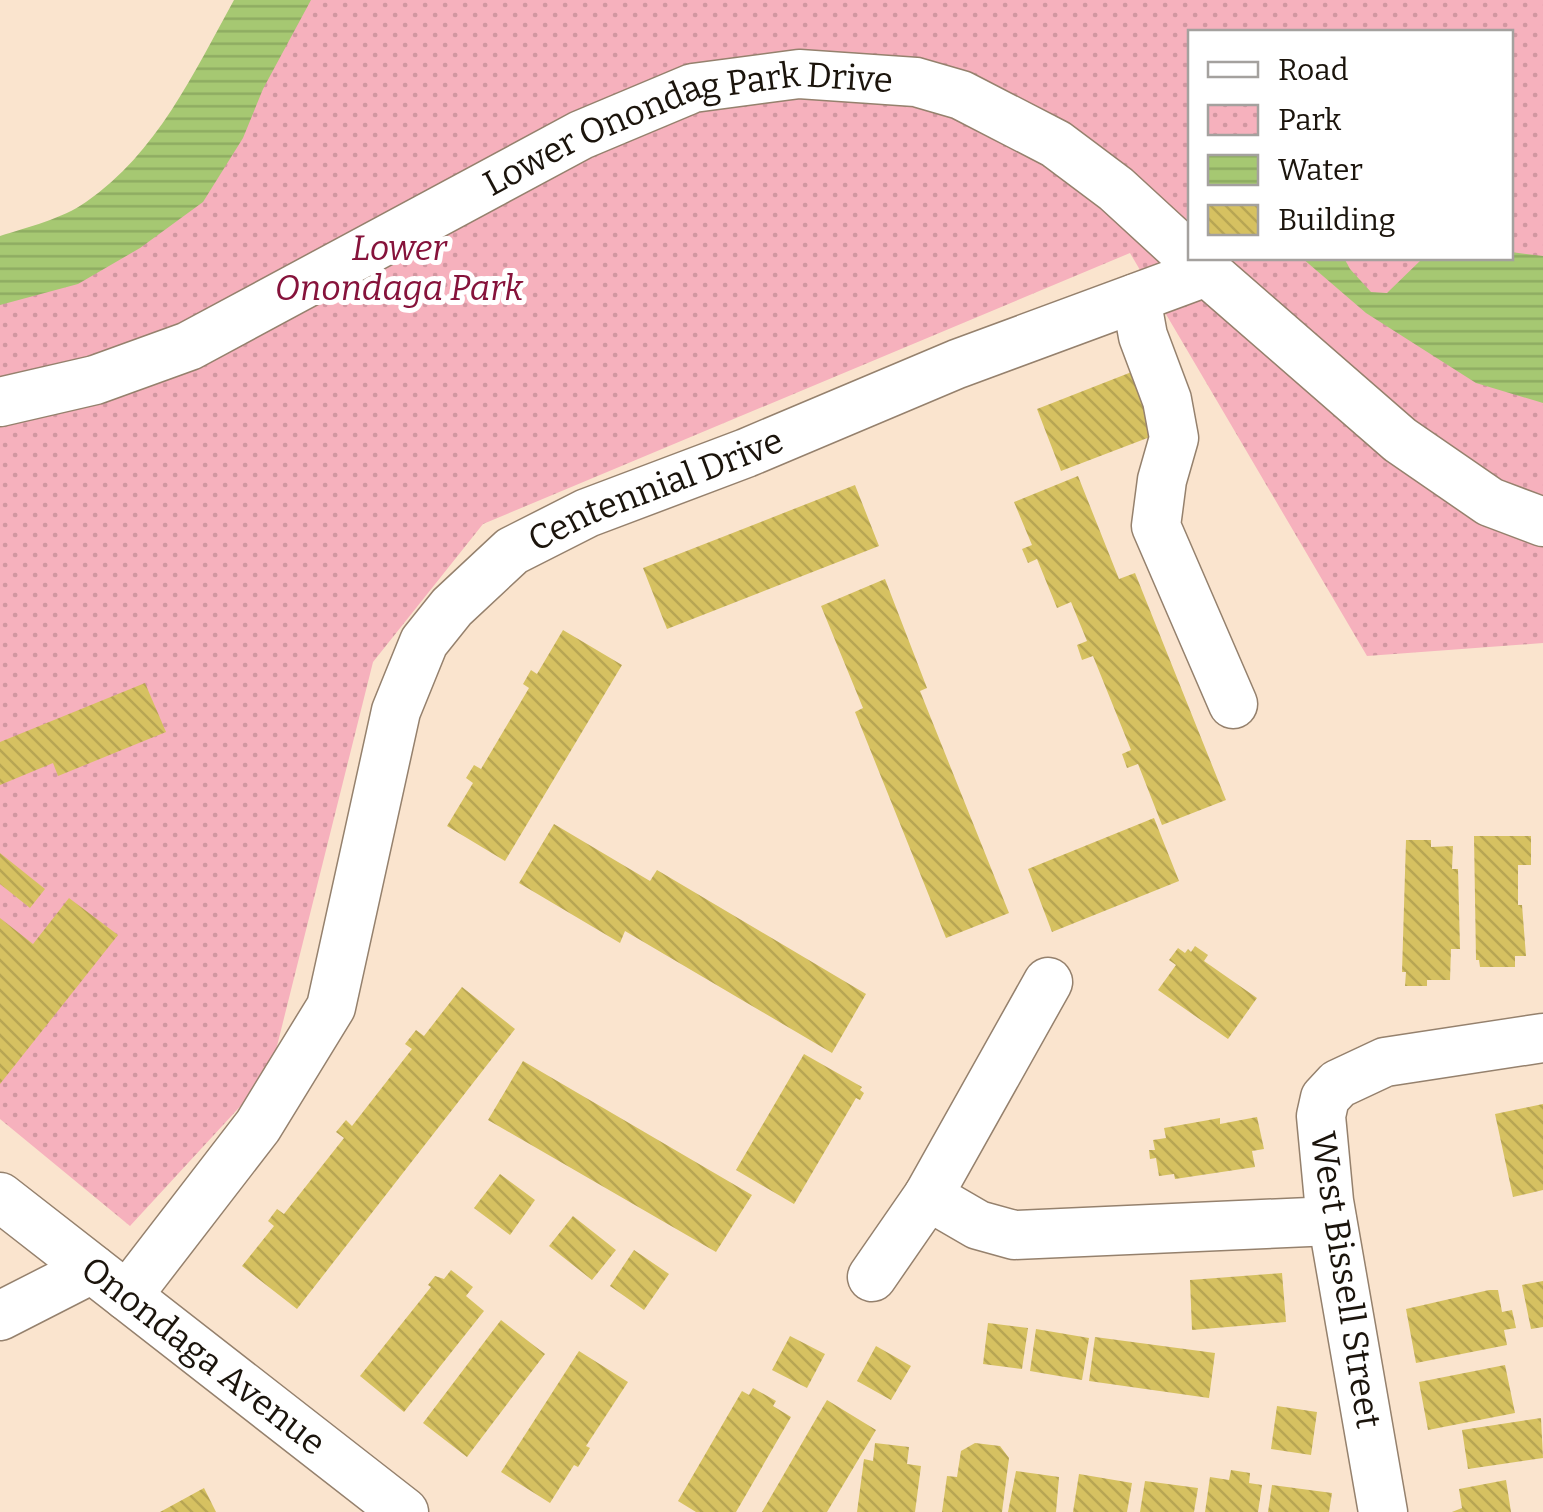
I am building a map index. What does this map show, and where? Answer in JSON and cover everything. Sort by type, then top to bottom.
[{"type":"street","name":"Lower Onondag Park Drive","points":[[0,402],[96,380],[189,346],[581,135],[693,88],[799,74],[916,82],[961,96],[1056,144],[1116,189],[1188,255]]},
{"type":"street","name":"Centennial Drive","points":[[110,1282],[258,1126],[331,1007],[396,711],[424,642],[452,607],[512,550],[587,513],[746,453],[957,364],[1136,298],[1196,262]]},
{"type":"street","points":[[1196,262],[1400,440],[1490,502],[1543,522]]},
{"type":"street","points":[[1136,298],[1142,336],[1167,400],[1174,438],[1162,480],[1156,526],[1233,704]]},
{"type":"street","points":[[872,1277],[928,1196],[1048,982]]},
{"type":"street","name":"West Bissell Street","points":[[1383,1512],[1332,1221],[1321,1116],[1326,1098],[1338,1084],[1385,1062],[1543,1038]]},
{"type":"street","points":[[928,1196],[978,1225],[1014,1236],[1332,1221]]},
{"type":"street","name":"Onondaga Avenue","points":[[0,1197],[404,1512]]},
{"type":"street","points":[[0,1316],[110,1282]]},
{"type":"green space","name":"Lower Onondaga Park","points":[[259,0],[1543,0],[1543,643],[1367,656],[1130,253],[483,524],[373,662],[270,1074],[130,1226],[0,1119],[0,277],[73,262]]},
{"type":"water","points":[[234,0],[311,0],[263,89],[243,138],[203,202],[140,248],[78,284],[0,305],[0,236],[77,208],[133,160],[188,84]]},
{"type":"water","points":[[1513,252],[1543,256],[1543,403],[1476,383],[1366,313],[1304,260],[1345,260],[1371,292],[1387,293],[1421,260],[1513,260]]},
{"type":"building","points":[[1147,366],[1171,429],[1061,471],[1037,409]]},
{"type":"building","points":[[1078,476],[1119,579],[1135,573],[1226,800],[1162,825],[1138,764],[1127,768],[1122,754],[1131,750],[1093,656],[1082,660],[1077,645],[1087,641],[1071,602],[1057,608],[1037,559],[1028,563],[1022,549],[1032,545],[1014,502]]},
{"type":"building","points":[[855,485],[879,546],[667,629],[643,568]]},
{"type":"building","points":[[885,579],[927,688],[920,691],[1009,913],[946,938],[855,712],[863,708],[821,606]]},
{"type":"building","points":[[563,630],[622,665],[505,861],[447,826],[473,783],[466,778],[474,765],[481,769],[529,688],[523,684],[531,670],[537,674]]},
{"type":"building","points":[[145,683],[166,732],[58,776],[53,763],[0,785],[0,742]]},
{"type":"building","points":[[1154,818],[1179,881],[1052,932],[1028,869]]},
{"type":"building","points":[[554,824],[650,881],[657,870],[866,994],[832,1053],[625,931],[620,943],[519,883]]},
{"type":"building","points":[[1474,836],[1531,836],[1531,865],[1518,865],[1518,905],[1522,905],[1526,956],[1515,956],[1515,967],[1480,967],[1476,960]]},
{"type":"building","points":[[1406,840],[1431,840],[1431,847],[1453,846],[1452,869],[1458,869],[1460,949],[1451,949],[1450,980],[1427,980],[1427,986],[1405,986],[1406,972],[1402,972]]},
{"type":"building","points":[[0,853],[45,889],[30,908],[0,884]]},
{"type":"building","points":[[69,898],[118,935],[0,1084],[0,918],[33,944]]},
{"type":"building","points":[[1195,946],[1208,955],[1204,961],[1257,998],[1228,1039],[1158,990],[1176,965],[1169,960],[1178,948],[1185,953]]},
{"type":"building","points":[[462,987],[515,1029],[297,1309],[242,1266],[274,1226],[268,1221],[277,1209],[284,1214],[344,1138],[336,1132],[346,1120],[352,1126],[412,1049],[405,1044],[416,1030],[424,1036]]},
{"type":"building","points":[[804,1054],[862,1087],[864,1093],[860,1100],[856,1098],[794,1204],[736,1170]]},
{"type":"building","points":[[523,1061],[752,1195],[716,1252],[488,1120]]},
{"type":"building","points":[[1543,1104],[1543,1190],[1513,1197],[1495,1114]]},
{"type":"building","points":[[1257,1117],[1264,1149],[1252,1151],[1255,1167],[1175,1179],[1174,1174],[1159,1176],[1156,1158],[1150,1159],[1149,1150],[1155,1150],[1153,1140],[1166,1138],[1164,1128],[1220,1118],[1220,1124]]},
{"type":"building","points":[[500,1174],[535,1200],[510,1235],[474,1208]]},
{"type":"building","points":[[573,1216],[616,1250],[592,1280],[549,1246]]},
{"type":"building","points":[[634,1250],[669,1274],[644,1310],[610,1286]]},
{"type":"building","points":[[451,1270],[473,1287],[466,1296],[484,1311],[404,1412],[360,1376],[431,1287],[428,1285],[435,1276],[444,1279]]},
{"type":"building","points":[[1282,1273],[1286,1322],[1192,1330],[1190,1280]]},
{"type":"building","points":[[1543,1281],[1543,1327],[1531,1329],[1522,1285]]},
{"type":"building","points":[[1498,1290],[1502,1312],[1512,1310],[1516,1328],[1504,1330],[1507,1345],[1416,1363],[1406,1309]]},
{"type":"building","points":[[501,1320],[545,1354],[467,1457],[423,1423]]},
{"type":"building","points":[[988,1323],[1028,1328],[1022,1369],[983,1364]]},
{"type":"building","points":[[1036,1329],[1089,1338],[1082,1380],[1030,1371]]},
{"type":"building","points":[[790,1336],[825,1354],[807,1388],[772,1370]]},
{"type":"building","points":[[1095,1337],[1215,1353],[1209,1398],[1089,1381]]},
{"type":"building","points":[[876,1346],[911,1366],[891,1400],[857,1381]]},
{"type":"building","points":[[579,1351],[628,1382],[586,1446],[590,1448],[578,1467],[574,1465],[550,1503],[501,1472]]},
{"type":"building","points":[[1505,1365],[1515,1413],[1428,1430],[1419,1382]]},
{"type":"building","points":[[753,1388],[776,1401],[773,1406],[791,1417],[736,1512],[696,1512],[678,1501],[742,1391],[749,1395]]},
{"type":"building","points":[[827,1400],[876,1430],[827,1512],[762,1512]]},
{"type":"building","points":[[1277,1406],[1317,1412],[1311,1455],[1271,1449]]},
{"type":"building","points":[[1541,1418],[1543,1458],[1468,1469],[1462,1430]]},
{"type":"building","points":[[875,1443],[909,1447],[907,1464],[921,1466],[915,1512],[857,1512],[864,1459],[873,1461]]},
{"type":"building","points":[[975,1443],[1000,1446],[1009,1458],[1002,1512],[942,1512],[947,1476],[957,1477],[961,1451]]},
{"type":"building","points":[[1231,1470],[1250,1473],[1249,1483],[1262,1485],[1258,1512],[1205,1512],[1210,1477],[1229,1480]]},
{"type":"building","points":[[1016,1471],[1059,1477],[1056,1512],[1008,1512]]},
{"type":"building","points":[[1079,1474],[1132,1483],[1127,1512],[1073,1512]]},
{"type":"building","points":[[1506,1480],[1511,1512],[1452,1512],[1462,1508],[1459,1489]]},
{"type":"building","points":[[1145,1481],[1198,1488],[1194,1512],[1140,1512]]},
{"type":"building","points":[[1272,1485],[1332,1493],[1329,1512],[1268,1512]]},
{"type":"building","points":[[204,1488],[216,1512],[160,1512]]}]
